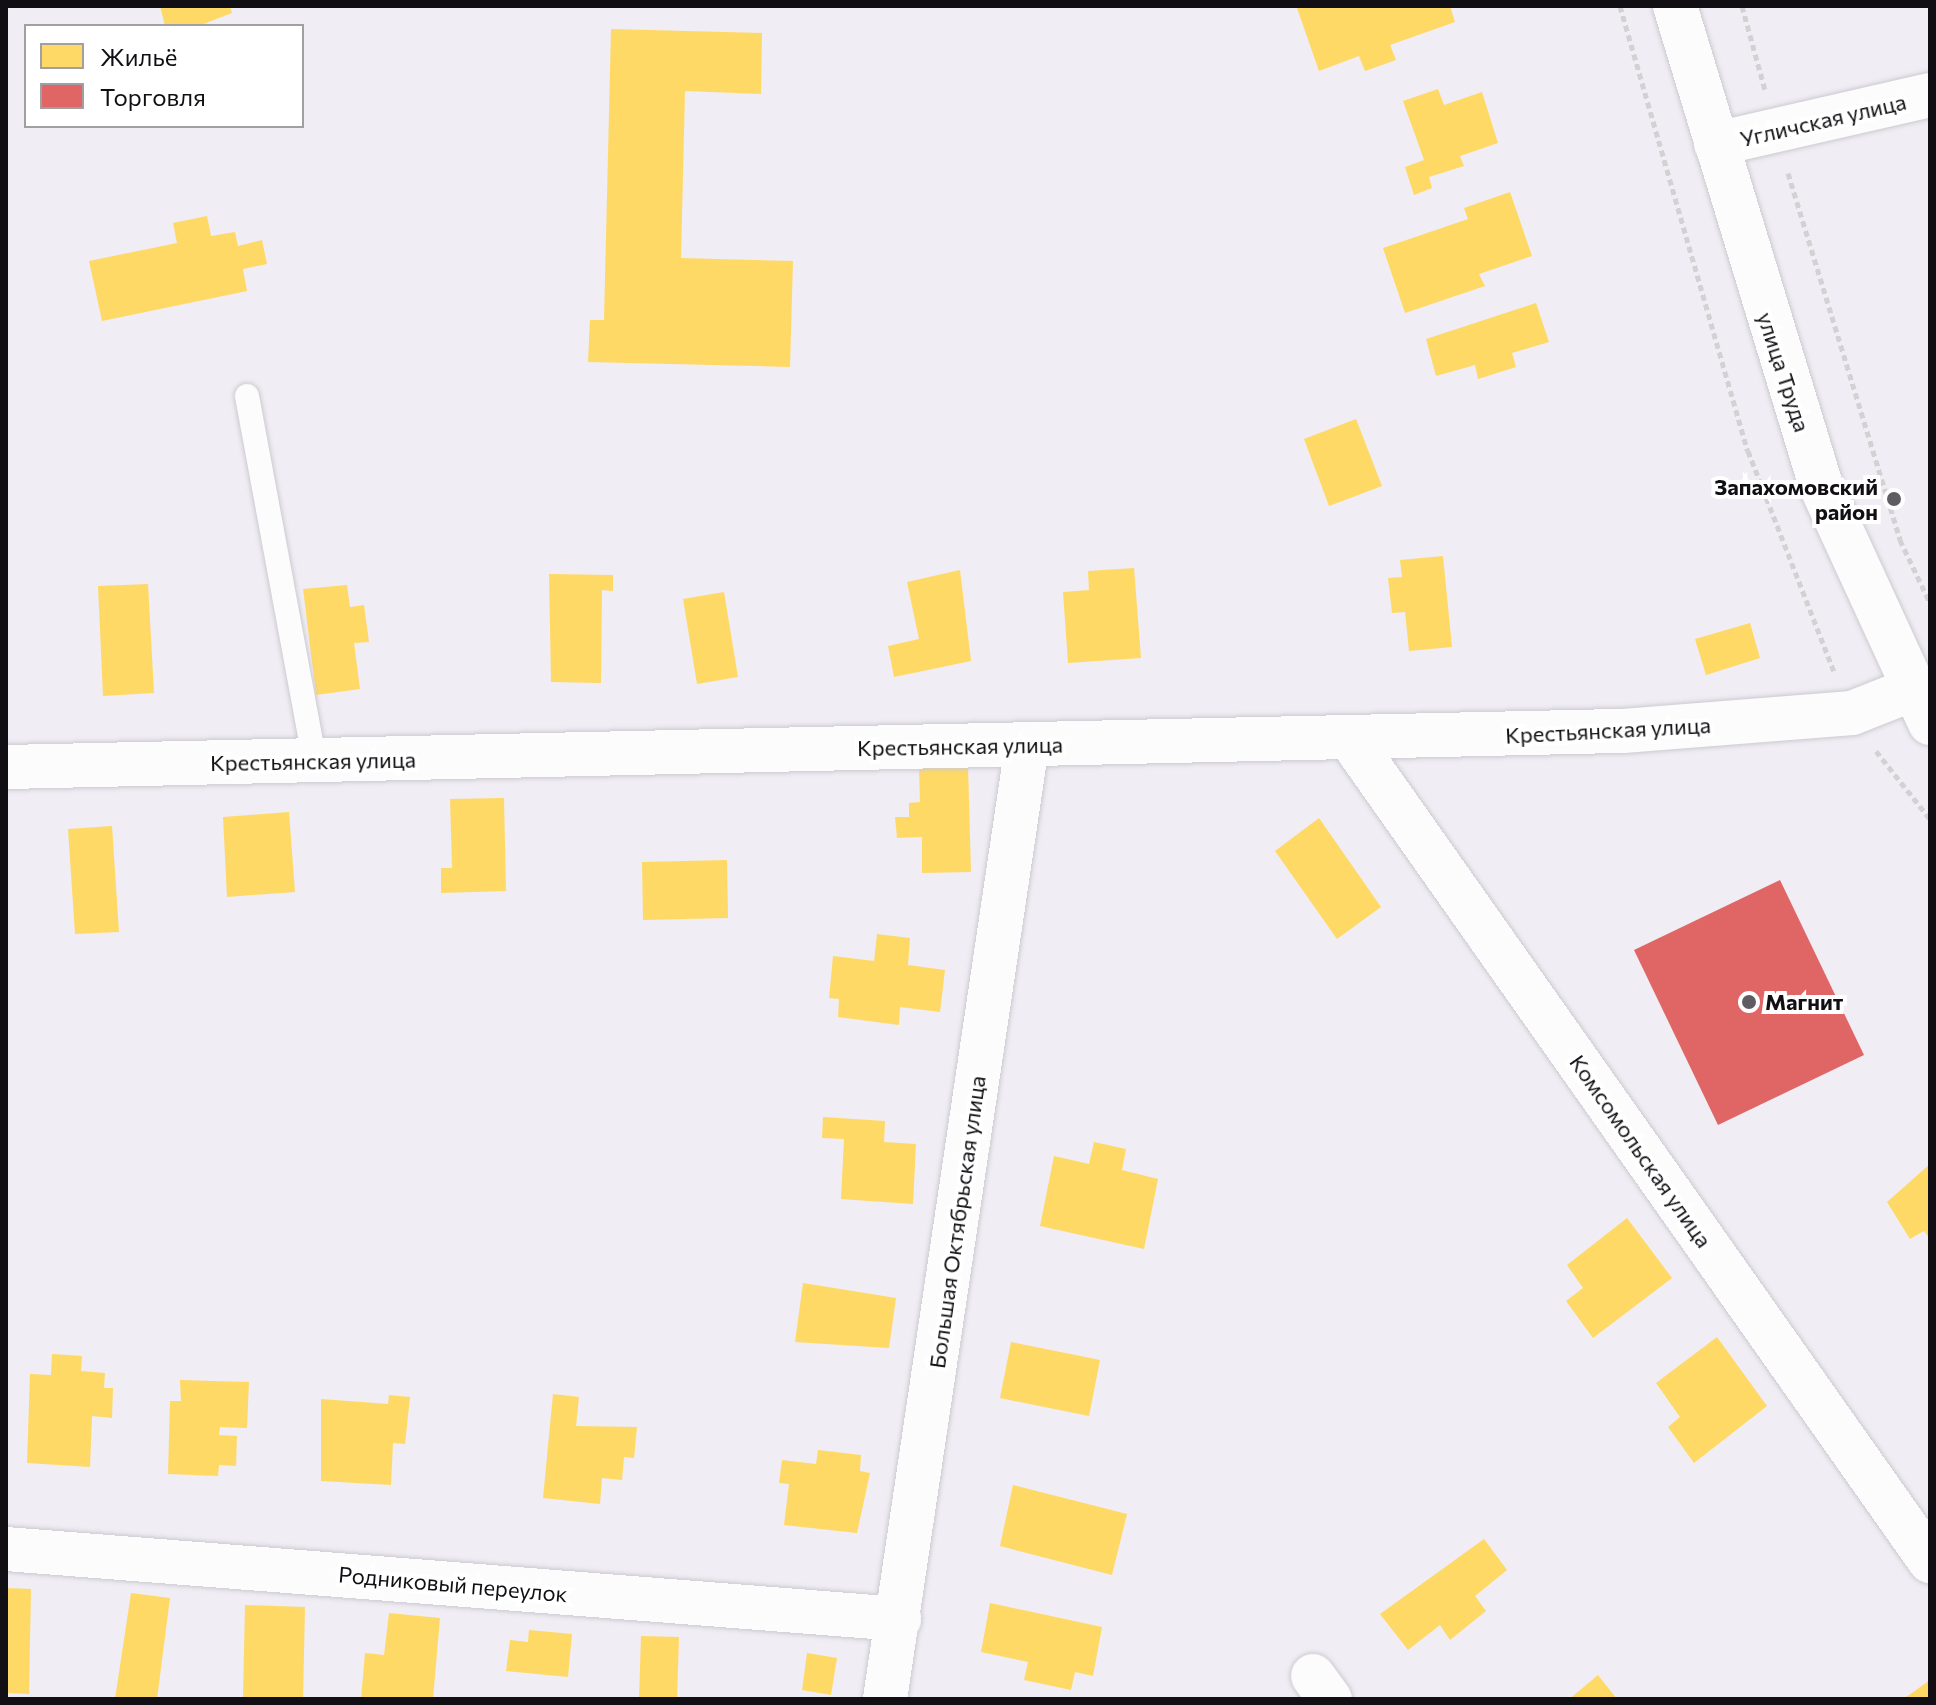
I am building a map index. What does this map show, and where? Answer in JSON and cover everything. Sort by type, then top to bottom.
[{"type":"street","name":"улица Труда","points":[[1675,6],[1821,486],[1920,706]]},
{"type":"street","name":"Угличская улица","points":[[1716,144],[1930,95]]},
{"type":"street","name":"Крестьянская улица","points":[[6,767],[1351,740],[1852,713],[1920,706]]},
{"type":"street","name":"Комсомольская улица","points":[[1351,740],[1930,1561]]},
{"type":"street","name":"Большая Октябрьская улица","points":[[885,1699],[1027,745]]},
{"type":"street","name":"Родниковый переулок","points":[[6,1549],[899,1619]]},
{"type":"lane","points":[[247,396],[315,762]]},
{"type":"path","points":[[1620,6],[1748,451],[1790,574],[1852,713],[1902,791],[1930,819]]},
{"type":"path","points":[[1742,6],[1900,540],[1930,603]]},
{"type":"building: Жильё","points":[[160,6],[230,6],[232,13],[203,24],[164,24]]},
{"type":"building: Жильё","points":[[1450,6],[1455,22],[1390,45],[1396,60],[1365,71],[1359,56],[1319,71],[1297,8]]},
{"type":"building: Жильё","points":[[611,29],[762,33],[761,94],[685,91],[681,258],[793,261],[790,367],[588,362],[590,320],[604,320]]},
{"type":"building: Жильё","points":[[1438,89],[1444,105],[1482,92],[1498,143],[1460,156],[1464,166],[1429,177],[1432,188],[1414,195],[1405,167],[1424,160],[1403,101]]},
{"type":"building: Жильё","points":[[1510,192],[1532,256],[1479,274],[1485,286],[1405,313],[1383,248],[1468,219],[1464,208]]},
{"type":"building: Жильё","points":[[207,216],[211,236],[235,232],[238,246],[262,240],[267,264],[243,269],[247,291],[102,321],[89,261],[177,243],[173,223]]},
{"type":"building: Жильё","points":[[1536,303],[1549,342],[1512,353],[1516,367],[1478,379],[1475,365],[1436,376],[1426,339]]},
{"type":"building: Жильё","points":[[1356,419],[1382,486],[1329,506],[1304,439]]},
{"type":"building: Жильё","points":[[1443,556],[1452,647],[1409,651],[1405,612],[1392,613],[1388,578],[1402,577],[1400,560]]},
{"type":"building: Жильё","points":[[1134,568],[1141,658],[1068,663],[1063,592],[1089,590],[1088,571]]},
{"type":"building: Жильё","points":[[960,570],[971,661],[894,677],[888,646],[919,639],[907,582]]},
{"type":"building: Жильё","points":[[549,574],[613,575],[613,591],[602,590],[601,683],[551,682]]},
{"type":"building: Жильё","points":[[148,584],[154,693],[103,696],[98,586]]},
{"type":"building: Жильё","points":[[347,585],[350,607],[364,605],[369,642],[354,643],[360,689],[316,695],[303,589]]},
{"type":"building: Жильё","points":[[724,592],[738,677],[697,684],[683,599]]},
{"type":"building: Жильё","points":[[1750,623],[1760,658],[1706,675],[1695,639]]},
{"type":"building: Жильё","points":[[968,766],[971,872],[922,873],[922,837],[897,838],[895,817],[909,817],[909,803],[920,802],[919,767]]},
{"type":"building: Жильё","points":[[504,798],[506,891],[441,893],[441,868],[452,868],[450,799]]},
{"type":"building: Жильё","points":[[289,812],[295,892],[227,897],[223,817]]},
{"type":"building: Жильё","points":[[1319,818],[1381,907],[1337,939],[1275,851]]},
{"type":"building: Жильё","points":[[112,826],[119,932],[75,934],[68,829]]},
{"type":"building: Жильё","points":[[727,860],[728,918],[643,920],[642,862]]},
{"type":"building: Жильё","points":[[877,934],[910,938],[908,965],[945,970],[940,1012],[900,1007],[899,1025],[838,1017],[839,999],[829,998],[833,956],[874,961]]},
{"type":"building: Жильё","points":[[823,1117],[885,1121],[884,1142],[916,1144],[913,1204],[841,1199],[844,1139],[822,1138]]},
{"type":"building: Жильё","points":[[1094,1142],[1126,1149],[1122,1170],[1158,1179],[1144,1249],[1040,1226],[1054,1156],[1089,1164]]},
{"type":"building: Жильё","points":[[1930,1164],[1930,1239],[1924,1231],[1910,1239],[1887,1202]]},
{"type":"building: Жильё","points":[[1627,1218],[1672,1278],[1593,1338],[1566,1301],[1583,1288],[1567,1265]]},
{"type":"building: Жильё","points":[[803,1283],[896,1298],[889,1348],[795,1342]]},
{"type":"building: Жильё","points":[[1717,1337],[1767,1406],[1694,1463],[1668,1427],[1680,1417],[1656,1383]]},
{"type":"building: Жильё","points":[[1011,1342],[1100,1360],[1089,1416],[1000,1398]]},
{"type":"building: Жильё","points":[[52,1354],[82,1356],[81,1371],[105,1373],[104,1388],[113,1388],[112,1418],[92,1416],[90,1467],[27,1463],[30,1374],[51,1375]]},
{"type":"building: Жильё","points":[[180,1380],[249,1382],[247,1428],[220,1427],[219,1435],[237,1436],[236,1466],[219,1465],[218,1476],[168,1474],[170,1401],[181,1401]]},
{"type":"building: Жильё","points":[[553,1394],[579,1397],[576,1426],[637,1427],[634,1458],[624,1457],[622,1480],[602,1478],[600,1504],[543,1498]]},
{"type":"building: Жильё","points":[[389,1395],[410,1397],[405,1444],[393,1443],[391,1485],[321,1481],[321,1399],[388,1404]]},
{"type":"building: Жильё","points":[[818,1450],[861,1455],[860,1471],[870,1473],[857,1533],[784,1525],[789,1484],[779,1483],[782,1460],[816,1464]]},
{"type":"building: Жильё","points":[[1013,1485],[1127,1514],[1112,1575],[1000,1546]]},
{"type":"building: Жильё","points":[[1484,1539],[1507,1570],[1475,1596],[1486,1611],[1450,1640],[1440,1625],[1408,1650],[1380,1614]]},
{"type":"building: Жильё","points":[[6,1588],[31,1589],[29,1694],[6,1693]]},
{"type":"building: Жильё","points":[[131,1593],[170,1598],[157,1699],[115,1699]]},
{"type":"building: Жильё","points":[[990,1603],[1102,1627],[1093,1676],[1075,1672],[1071,1690],[1024,1680],[1028,1662],[981,1652]]},
{"type":"building: Жильё","points":[[245,1605],[305,1607],[303,1699],[243,1698]]},
{"type":"building: Жильё","points":[[389,1613],[440,1618],[433,1699],[361,1699],[365,1653],[384,1655]]},
{"type":"building: Жильё","points":[[529,1630],[572,1634],[568,1677],[506,1671],[510,1640],[528,1642]]},
{"type":"building: Жильё","points":[[641,1636],[679,1637],[677,1699],[639,1699]]},
{"type":"building: Жильё","points":[[807,1653],[837,1658],[831,1695],[802,1690]]},
{"type":"building: Жильё","points":[[1598,1675],[1617,1699],[1570,1699],[1573,1696]]},
{"type":"building: Жильё","points":[[1930,1680],[1930,1699],[1903,1699],[1909,1695]]},
{"type":"building: Торговля","name":"Магнит","points":[[1780,880],[1864,1055],[1718,1125],[1634,950]]},
{"type":"place","name":"Запахомовский район","points":[[1894,499]]},
{"type":"place","name":"Магнит","points":[[1749,1002]]}]
